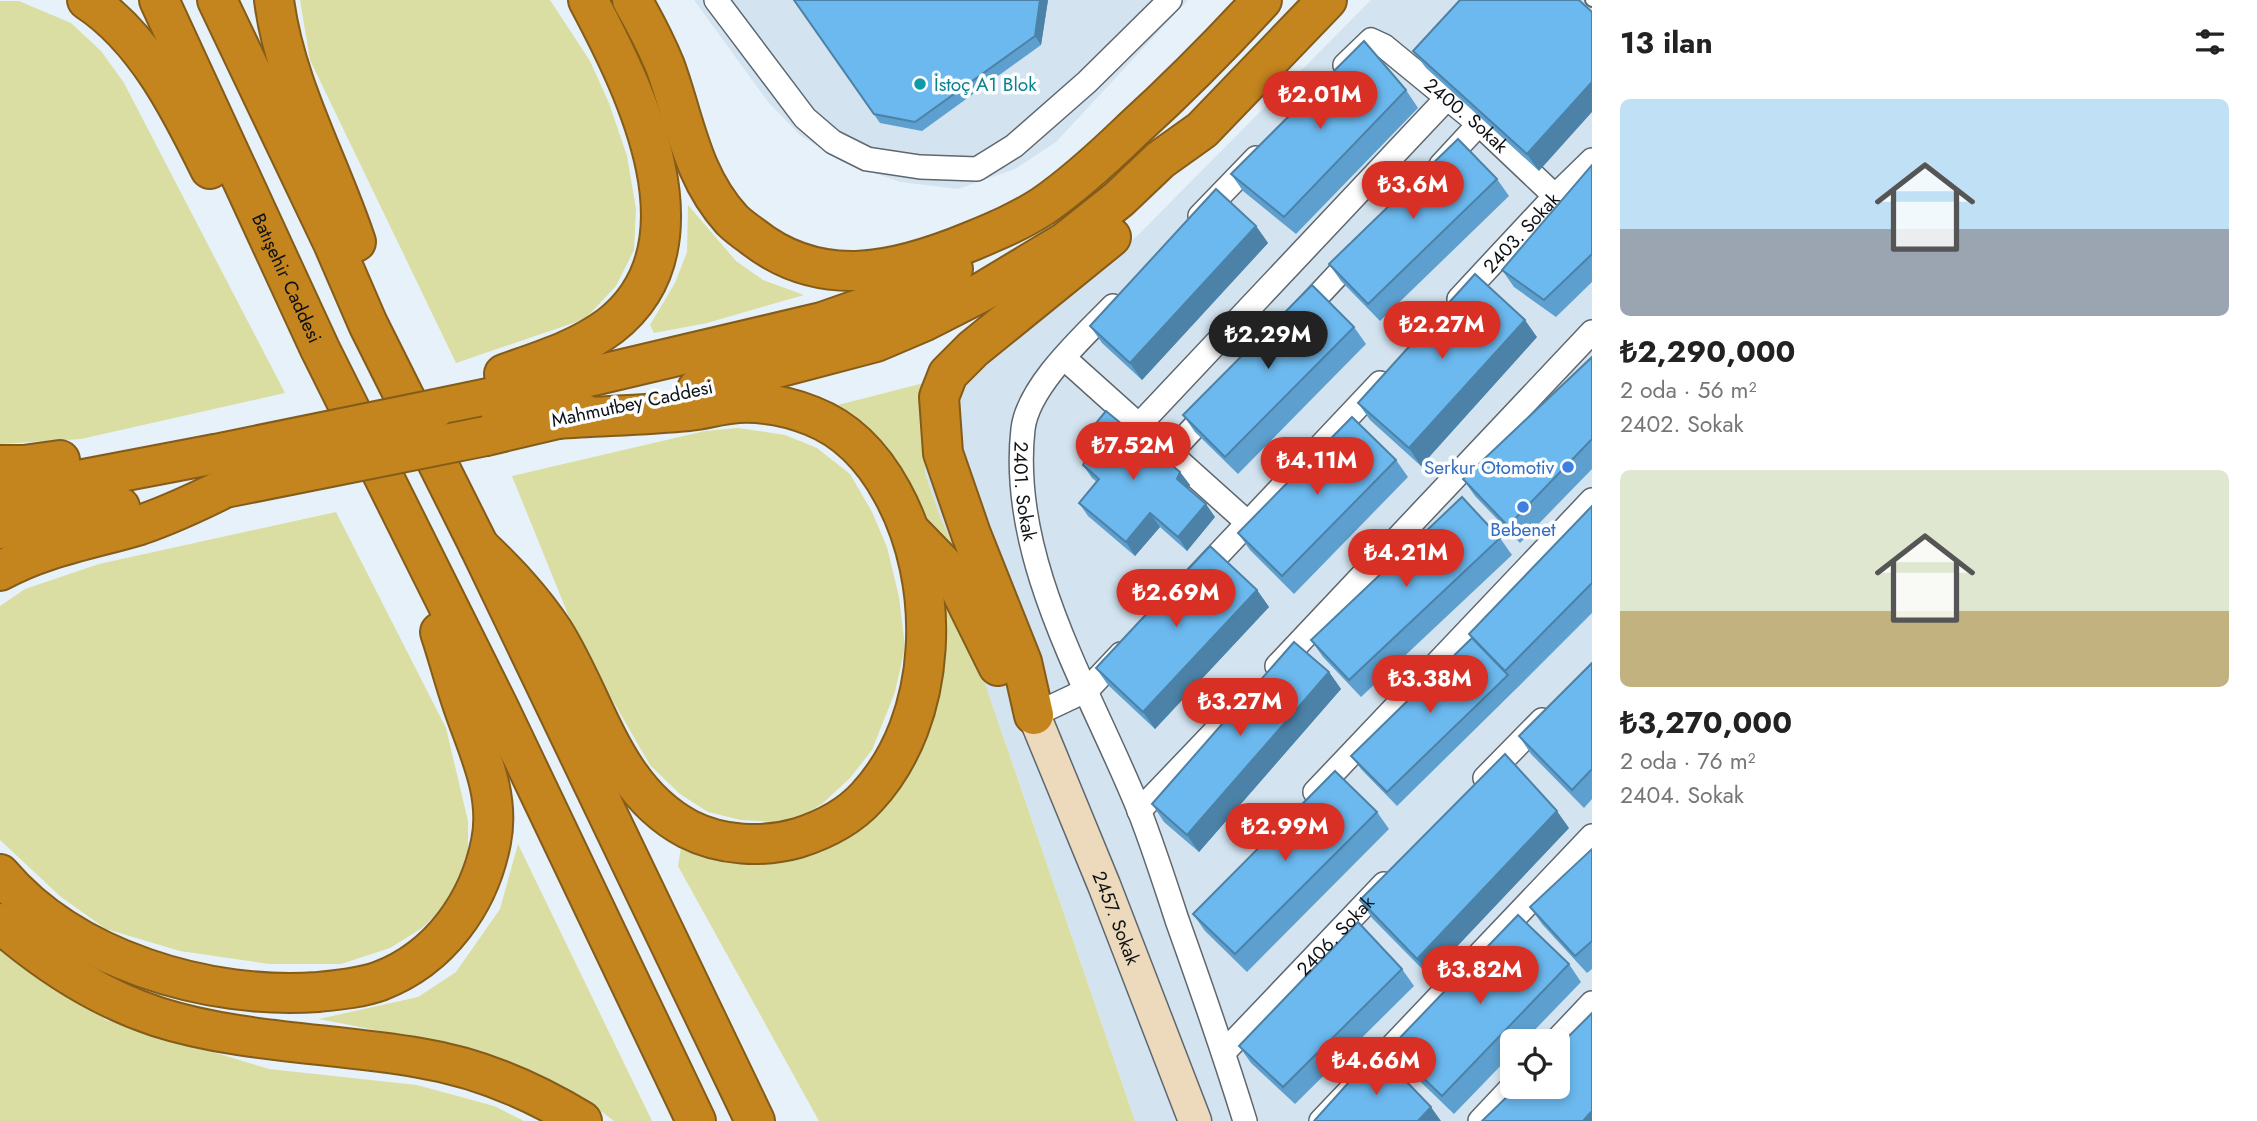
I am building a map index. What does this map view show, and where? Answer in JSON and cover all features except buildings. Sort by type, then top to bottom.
[{"type":"highway","points":[[87,0],[101,9],[131,38],[159,76],[252,247],[320,349]]},
{"type":"highway","name":"Batışehir Caddesi","points":[[159,0],[320,349],[422,552]]},
{"type":"highway","points":[[217,0],[333,243],[368,324],[480,546],[755,1121]]},
{"type":"highway","points":[[275,0],[279,34],[290,73],[335,183],[359,252],[368,324]]},
{"type":"highway","points":[[435,409],[492,378],[562,354],[612,324],[646,283],[658,255],[663,216],[656,171],[645,128],[622,63],[588,0]]},
{"type":"highway","points":[[632,0],[664,64],[691,154],[709,191],[733,222],[768,249],[805,265],[847,273],[920,261],[1020,221],[1083,176],[1224,42],[1262,0]]},
{"type":"highway","points":[[1034,715],[1022,663],[971,534],[943,453],[939,397],[948,374],[973,349],[1134,218],[1177,169],[1202,130],[1327,0]]},
{"type":"highway","name":"Mahmutbey Caddesi","points":[[0,495],[220,471],[486,436],[711,386],[876,342],[982,292],[1065,242],[1119,199],[1160,160],[1202,130]]},
{"type":"highway","name":"Mahmutbey Caddesi","points":[[0,529],[220,471],[435,409],[593,376],[822,322],[899,295],[959,266],[1020,221]]},
{"type":"highway","points":[[480,546],[524,590],[554,633],[612,747],[634,784],[659,809],[689,829],[726,842],[761,844],[810,834],[834,823],[866,798],[891,765],[908,731],[925,657],[923,577],[913,534],[903,511],[869,456],[842,432],[813,416],[765,404],[737,403],[691,411],[558,419]]},
{"type":"highway","points":[[0,466],[120,451],[220,471]]},
{"type":"highway","points":[[0,571],[50,550],[184,508],[220,471]]},
{"type":"highway","points":[[913,534],[953,575],[1008,686],[1034,715]]},
{"type":"highway","points":[[0,874],[64,929],[116,957],[176,978],[236,991],[289,994],[338,990],[379,982],[405,969],[434,948],[458,922],[475,890],[491,840],[492,793],[480,748],[437,622],[422,552]]},
{"type":"highway","points":[[422,552],[696,1121]]},
{"type":"highway","points":[[0,923],[29,948],[73,978],[158,1017],[211,1030],[422,1058],[482,1075],[546,1099],[582,1121]]},
{"type":"main road","name":"2457. Sokak","points":[[1034,715],[1104,885],[1195,1121]]},
{"type":"street","points":[[716,0],[804,118],[833,142],[867,159],[920,167],[977,169],[1014,146],[1087,82],[1170,0]]},
{"type":"street","name":"2400. Sokak","points":[[1333,77],[1371,40],[1384,46],[1479,124],[1555,196]]},
{"type":"street","points":[[1140,424],[1448,97]]},
{"type":"street","points":[[1423,184],[1479,124]]},
{"type":"street","points":[[1189,228],[1275,137]]},
{"type":"street","name":"2403. Sokak","points":[[1444,316],[1592,160]]},
{"type":"street","points":[[1283,334],[1376,234]]},
{"type":"street","name":"2401. Sokak","points":[[1131,288],[1063,358],[1037,393],[1024,426],[1022,496],[1029,538],[1053,615],[1139,811],[1224,1052],[1245,1121]]},
{"type":"street","points":[[1139,811],[1592,332]]},
{"type":"street","points":[[1063,358],[1249,524]]},
{"type":"street","points":[[1182,592],[1397,365]]},
{"type":"street","points":[[1170,453],[1226,393]]},
{"type":"street","points":[[1296,812],[1592,500]]},
{"type":"street","points":[[1034,715],[1087,690],[1134,641]]},
{"type":"street","points":[[1469,795],[1554,706]]},
{"type":"street","points":[[1321,1121],[1592,836]]},
{"type":"street","name":"2406. Sokak","points":[[1224,1052],[1403,864]]},
{"type":"street","points":[[1182,933],[1201,912]]},
{"type":"street","points":[[1567,1029],[1592,1003]]},
{"type":"street","points":[[1480,1121],[1501,1099]]},
{"type":"shaded area","points":[[694,0],[1188,0],[1056,142],[1015,169],[958,189],[900,182],[843,162],[800,135],[769,103]]},
{"type":"shaded area","points":[[1371,0],[1592,0],[1592,1121],[1135,1121],[968,634],[959,557],[940,517],[925,473],[923,413],[958,409],[960,398],[970,378],[1137,236]]},
{"type":"green space","points":[[300,0],[550,0],[590,61],[609,103],[627,156],[636,209],[634,250],[616,286],[585,319],[456,363],[310,60]]},
{"type":"green space","points":[[0,1],[19,1],[71,23],[101,51],[124,83],[285,393],[81,439],[0,444]]},
{"type":"green space","points":[[688,205],[736,261],[763,280],[804,295],[707,323],[654,333],[650,325],[675,283],[687,252]]},
{"type":"green space","points":[[924,383],[925,473],[940,517],[959,557],[939,532],[924,524],[918,503],[898,466],[830,407]]},
{"type":"green space","points":[[738,428],[785,435],[817,448],[850,474],[872,512],[887,547],[899,597],[905,647],[895,692],[872,750],[850,778],[823,803],[799,818],[777,822],[741,820],[708,812],[680,794],[650,765],[580,644],[512,476],[705,431]]},
{"type":"green space","points":[[336,512],[446,728],[468,821],[468,867],[460,891],[422,928],[390,948],[341,964],[269,964],[180,951],[106,929],[61,897],[0,840],[0,606],[25,589],[99,564]]},
{"type":"green space","points":[[940,591],[968,634],[1135,1121],[819,1121],[678,866],[682,841],[861,821]]},
{"type":"green space","points":[[518,844],[652,1121],[614,1121],[598,1109],[531,1073],[431,1041],[319,1019],[418,997],[456,972],[500,909]]},
{"type":"green space","points":[[0,949],[106,1020],[269,1069],[417,1085],[494,1106],[524,1121],[0,1121]]},
{"type":"place","name":"İstoç A1 Blok","points":[[920,84]]},
{"type":"place","name":"Serkur Otomotiv","points":[[1568,467]]},
{"type":"place","name":"Bebenet","points":[[1523,507]]}]
